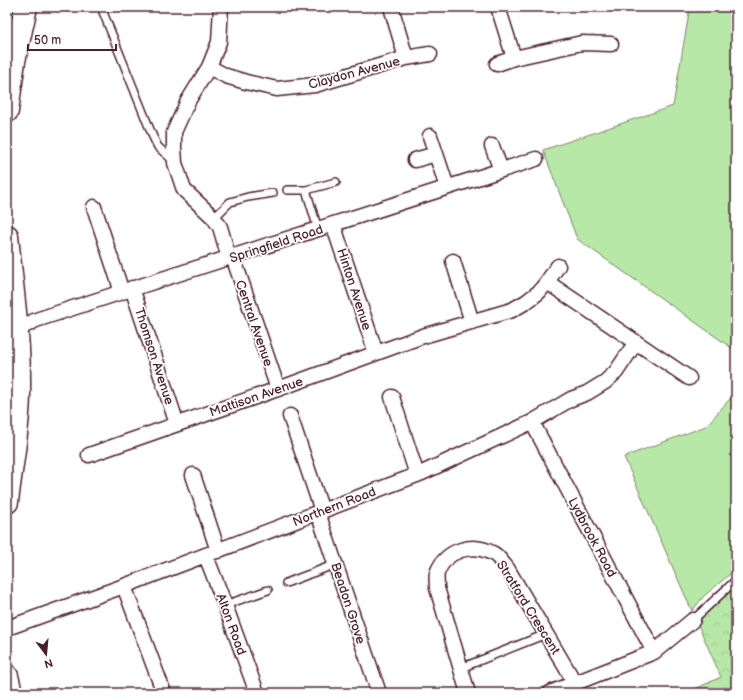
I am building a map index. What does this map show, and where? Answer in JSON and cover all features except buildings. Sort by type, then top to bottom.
[{"type":"main road","points":[[7,112],[14,61],[26,7]]},
{"type":"main road","points":[[7,236],[12,332],[19,394],[18,421],[7,502]]},
{"type":"main road","points":[[7,676],[12,693]]},
{"type":"street","points":[[211,216],[184,190],[175,163],[174,132],[188,101],[209,67],[219,42],[221,7]]},
{"type":"street","name":"Claydon Avenue","points":[[391,7],[406,58]]},
{"type":"street","points":[[498,7],[514,58]]},
{"type":"street","points":[[497,64],[514,58],[582,43],[611,44]]},
{"type":"street","name":"Claydon Avenue","points":[[209,67],[226,76],[277,89],[315,85],[406,58],[430,54]]},
{"type":"street","points":[[430,136],[447,187]]},
{"type":"street","points":[[492,146],[501,170]]},
{"type":"street","points":[[415,160],[436,154]]},
{"type":"street","name":"Springfield Road","points":[[12,332],[36,320],[536,159]]},
{"type":"street","name":"Thomson Avenue","points":[[94,207],[177,424]]},
{"type":"street","name":"Central Avenue","points":[[211,216],[220,227],[278,389]]},
{"type":"street","name":"Hinton Avenue","points":[[333,224],[376,354]]},
{"type":"street","points":[[453,261],[472,322]]},
{"type":"street","name":"Mattison Avenue","points":[[89,455],[278,389],[423,336],[512,310],[539,292],[558,266]]},
{"type":"street","points":[[547,282],[689,378]]},
{"type":"street","name":"Northern Road","points":[[7,628],[212,553],[417,474],[532,422],[571,399],[587,393],[605,382],[616,372],[636,342]]},
{"type":"street","points":[[392,398],[417,474]]},
{"type":"street","points":[[290,416],[320,512]]},
{"type":"street","name":"Lydbrook Road","points":[[532,422],[654,652]]},
{"type":"street","name":"Alton Road","points":[[193,476],[226,605],[258,693]]},
{"type":"street","name":"Beadon Grove","points":[[320,512],[379,693]]},
{"type":"street","name":"Stratford Crescent","points":[[468,693],[439,598],[437,574],[442,564],[461,549],[478,548],[496,554],[507,568],[575,683]]},
{"type":"street","points":[[124,586],[164,693]]},
{"type":"street","points":[[550,693],[654,652],[693,620]]},
{"type":"lane","points":[[101,7],[153,137],[158,147],[175,163]]},
{"type":"lane","points":[[287,190],[306,190],[336,182]]},
{"type":"lane","points":[[306,190],[318,229]]},
{"type":"lane","points":[[211,216],[230,202],[248,197],[273,193]]},
{"type":"lane","points":[[286,583],[336,564]]},
{"type":"lane","points":[[693,620],[736,580]]},
{"type":"lane","points":[[226,605],[268,590]]},
{"type":"lane","points":[[461,668],[546,634]]},
{"type":"green space","points":[[690,7],[736,7],[736,351],[577,239],[543,150],[673,106]]},
{"type":"green space","points":[[736,392],[736,569],[704,596],[692,611],[624,457],[706,426]]},
{"type":"green space","points":[[736,586],[736,691],[733,693],[686,693],[721,677],[696,620]]}]
